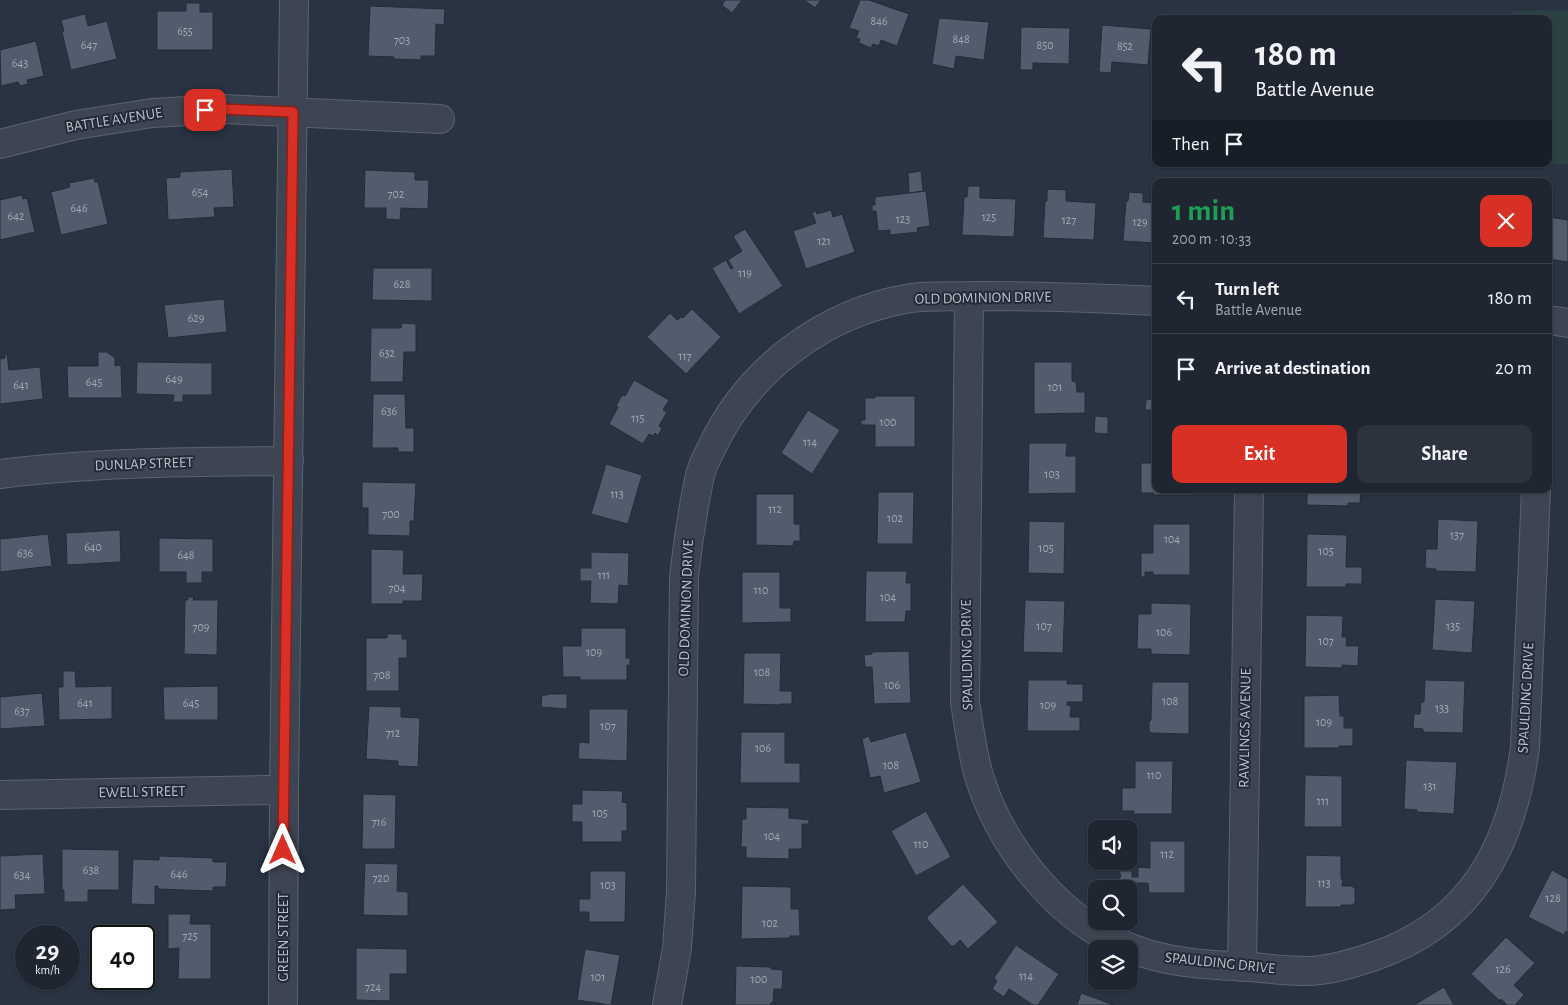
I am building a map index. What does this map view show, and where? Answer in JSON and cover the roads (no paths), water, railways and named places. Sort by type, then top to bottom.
[{"type":"street","name":"GREEN STREET","points":[[283,1005],[294,0]]},
{"type":"street","name":"BATTLE AVENUE","points":[[0,144],[76,125],[152,112],[223,109],[440,119]]},
{"type":"street","name":"OLD DOMINION DRIVE","points":[[667,1005],[676,948],[681,892],[684,577],[689,529],[702,469],[719,432],[742,398],[769,368],[800,343],[835,322],[873,307],[912,298],[969,296],[1036,296],[1152,301]]},
{"type":"street","name":"SPAULDING DRIVE","points":[[969,296],[965,702],[971,745],[980,778],[996,818],[1018,855],[1039,882],[1069,912],[1099,933],[1132,949],[1189,963],[1242,967],[1308,971],[1346,965],[1391,951],[1424,932],[1455,908],[1476,886],[1497,850],[1510,820],[1520,780],[1525,748],[1536,493]]},
{"type":"street","points":[[1552,321],[1568,324]]},
{"type":"street","name":"DUNLAP STREET","points":[[0,474],[149,462],[289,462]]},
{"type":"street","name":"RAWLINGS AVENUE","points":[[1242,967],[1248,493]]},
{"type":"street","name":"EWELL STREET","points":[[0,795],[267,790],[284,792]]}]
